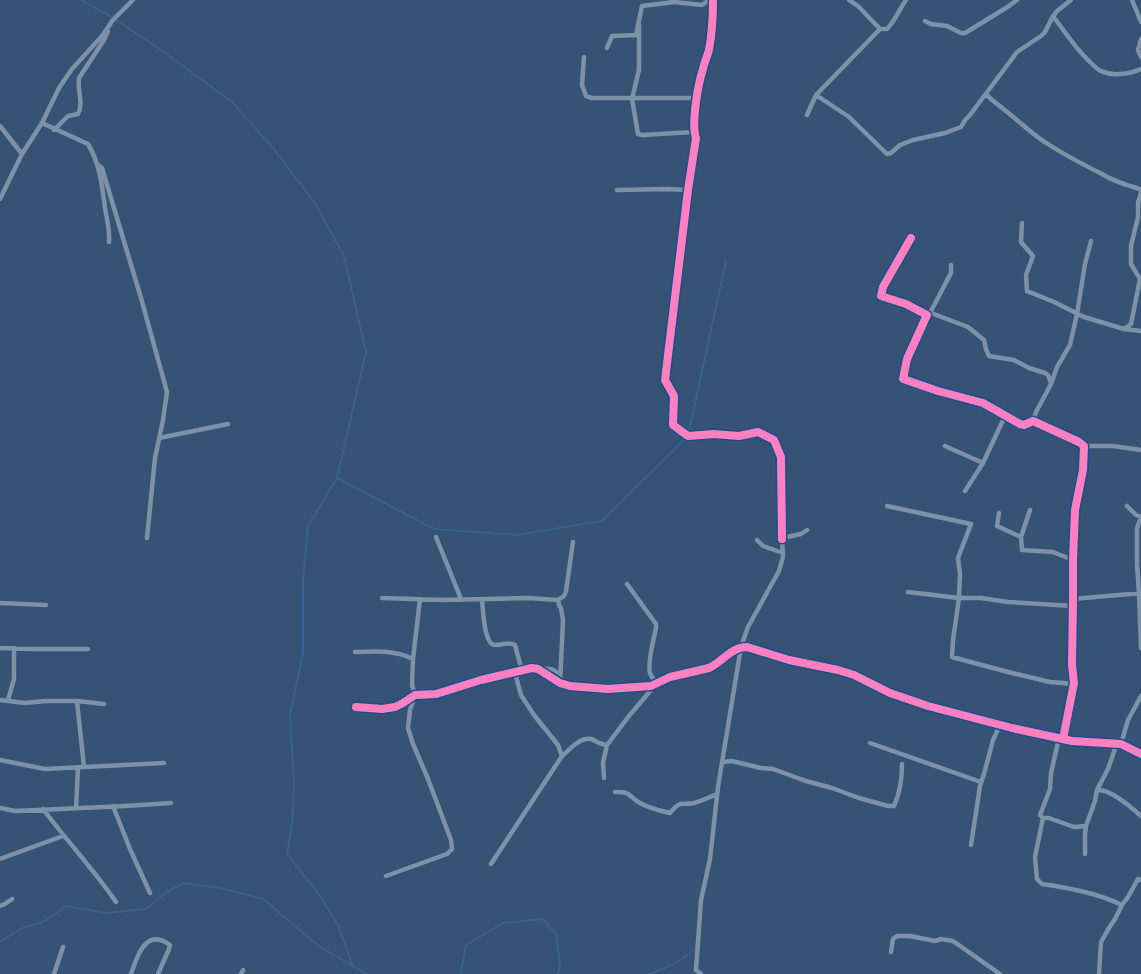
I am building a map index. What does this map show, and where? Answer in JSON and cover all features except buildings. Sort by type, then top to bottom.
[{"type":"street","points":[[0,199],[22,154],[42,123],[59,88],[72,69],[102,36],[112,21],[133,0]]},
{"type":"street","points":[[607,48],[612,36],[636,35],[642,6],[674,2],[702,5],[709,0]]},
{"type":"street","points":[[700,974],[696,970],[701,900],[710,859],[722,762],[742,647],[748,627],[779,571],[783,557],[781,457],[774,440],[758,432],[739,436],[714,434],[688,436],[673,425],[674,396],[665,380],[696,138],[694,132],[697,98],[702,70],[708,52],[713,20],[713,0]]},
{"type":"street","points":[[849,0],[858,6],[880,29]]},
{"type":"street","points":[[807,115],[816,95],[880,29],[887,29],[906,0]]},
{"type":"street","points":[[925,21],[931,24],[947,26],[961,34],[1017,0]]},
{"type":"street","points":[[816,95],[849,117],[887,154],[900,145],[913,140],[946,133],[961,127],[1017,52],[1044,32],[1053,16],[1070,0]]},
{"type":"street","points":[[1141,2],[1133,1],[1141,22]]},
{"type":"street","points":[[1053,16],[1084,57],[1099,70],[1116,74],[1133,73],[1141,69]]},
{"type":"street","points":[[639,24],[639,70],[632,99],[638,134],[694,132]]},
{"type":"street","points":[[54,130],[68,116],[78,114],[80,111],[79,78],[104,40],[109,26]]},
{"type":"street","points":[[1141,39],[1138,50],[1141,57]]},
{"type":"street","points":[[584,58],[582,85],[586,96],[592,98],[632,99],[697,98]]},
{"type":"street","points":[[986,94],[1021,124],[1072,159],[1103,175],[1136,187],[1141,192],[1131,264],[1140,279],[1131,324],[1124,329]]},
{"type":"street","points":[[42,123],[88,144],[100,171],[109,227],[109,242]]},
{"type":"street","points":[[0,126],[22,154]]},
{"type":"street","points":[[97,164],[102,168],[167,392],[155,458],[147,538]]},
{"type":"street","points":[[617,190],[688,190]]},
{"type":"street","points":[[1022,223],[1021,242],[1034,256],[1026,275],[1027,291],[1054,302],[1084,318],[1124,329],[1141,330]]},
{"type":"street","points":[[911,238],[883,287],[882,296],[968,327],[984,340],[989,356],[1014,360],[1029,368],[1045,373],[1050,379],[1051,384]]},
{"type":"street","points":[[951,265],[951,273],[907,359],[903,380],[983,403],[1024,425],[1033,421],[1070,344],[1091,241]]},
{"type":"street","points":[[1134,269],[1141,270]]},
{"type":"street","points":[[965,491],[983,463],[1005,416]]},
{"type":"street","points":[[1033,421],[1084,446],[1113,446],[1141,450]]},
{"type":"street","points":[[159,438],[228,424]]},
{"type":"street","points":[[945,446],[983,463]]},
{"type":"street","points":[[1084,446],[1082,476],[1075,510],[1072,665],[1074,684],[1051,773],[1050,789],[1040,815],[1043,818],[1036,857],[1036,871],[1037,879],[1042,884],[1092,894],[1122,905]]},
{"type":"street","points":[[887,506],[971,524],[958,558],[960,574],[959,598],[952,657],[1050,682],[1074,684]]},
{"type":"street","points":[[1127,506],[1136,515],[1141,517],[1137,528],[1141,648]]},
{"type":"street","points":[[1030,510],[1021,537],[1022,550],[1053,552],[1073,560]]},
{"type":"street","points":[[998,513],[997,526],[1021,537]]},
{"type":"street","points":[[782,539],[803,534],[807,530]]},
{"type":"street","points":[[436,537],[461,599]]},
{"type":"street","points":[[757,540],[763,546],[783,553]]},
{"type":"street","points":[[382,598],[443,600],[528,598],[558,600],[564,596],[566,591],[573,542]]},
{"type":"street","points":[[627,584],[656,624],[649,673],[657,683]]},
{"type":"street","points":[[908,592],[959,598],[981,598],[1008,602],[1073,606]]},
{"type":"street","points":[[1073,599],[1140,593]]},
{"type":"street","points":[[386,876],[447,854],[452,849],[451,840],[428,779],[412,744],[408,728],[410,710],[415,695],[412,685],[412,659],[420,599]]},
{"type":"street","points":[[482,599],[483,622],[488,640],[494,646],[507,643],[514,644],[522,670]]},
{"type":"street","points":[[558,600],[563,620],[560,680]]},
{"type":"street","points":[[0,603],[46,605]]},
{"type":"street","points":[[538,669],[574,687],[608,689],[648,686],[670,677],[709,668],[735,649],[742,647],[753,648],[788,660],[854,675],[884,691],[928,706],[1061,739],[1078,742],[1119,744],[1141,754]]},
{"type":"street","points":[[0,648],[88,648]]},
{"type":"street","points":[[8,700],[14,679],[14,648]]},
{"type":"street","points":[[356,652],[395,653],[412,659]]},
{"type":"street","points":[[356,707],[382,709],[395,707],[415,695],[436,694],[532,668],[553,669],[557,671],[560,680]]},
{"type":"street","points":[[515,673],[521,695],[558,745],[562,756]]},
{"type":"street","points":[[604,778],[603,764],[607,744],[628,716],[657,683]]},
{"type":"street","points":[[1085,854],[1084,834],[1097,790],[1108,769],[1128,720],[1141,698]]},
{"type":"street","points":[[0,700],[24,703],[77,700],[104,704]]},
{"type":"street","points":[[77,700],[84,767]]},
{"type":"street","points":[[971,845],[981,782],[993,740],[1000,725]]},
{"type":"street","points":[[491,864],[562,756],[580,741],[587,739],[602,745],[607,744]]},
{"type":"street","points":[[870,742],[981,782]]},
{"type":"street","points":[[0,760],[45,769],[164,763]]},
{"type":"street","points":[[722,762],[732,761],[773,769],[888,806],[894,806],[897,800],[902,777],[902,764]]},
{"type":"street","points":[[76,808],[78,767]]},
{"type":"street","points":[[1097,790],[1103,790],[1121,800],[1141,816]]},
{"type":"street","points":[[615,792],[626,793],[636,801],[670,813],[676,805],[681,803],[694,803],[718,794]]},
{"type":"street","points":[[0,808],[15,810],[76,808],[170,802]]},
{"type":"street","points":[[113,806],[150,893]]},
{"type":"street","points":[[44,809],[63,836],[103,883],[116,902]]},
{"type":"street","points":[[1043,818],[1049,818],[1074,827],[1086,826]]},
{"type":"street","points":[[0,859],[63,836]]},
{"type":"street","points":[[1099,974],[1102,942],[1138,879],[1141,880]]},
{"type":"street","points":[[0,906],[12,899]]},
{"type":"street","points":[[892,952],[893,940],[897,936],[910,936],[935,941],[941,939],[953,941],[1000,974]]},
{"type":"street","points":[[131,974],[137,956],[151,940],[157,938],[170,945],[158,974]]},
{"type":"street","points":[[54,974],[63,947]]},
{"type":"waterway","points":[[81,0],[110,16],[157,47],[232,102],[273,148],[315,203],[344,256],[366,352],[337,478],[308,526],[303,581],[303,653],[290,715],[294,784],[292,824],[287,854],[318,893],[338,925],[353,967]]},
{"type":"waterway","points":[[337,478],[434,529],[517,535],[602,521],[688,436],[726,261]]},
{"type":"waterway","points":[[0,942],[20,929],[45,921],[66,906],[106,913],[146,909],[165,893],[184,883],[220,888],[263,899],[320,947],[367,974]]},
{"type":"waterway","points":[[461,974],[466,945],[503,923],[543,919],[556,934],[560,964],[558,974]]},
{"type":"waterway","points":[[648,974],[674,964],[697,948]]},
{"type":"cycle path","points":[[713,0],[709,50],[697,94],[694,123],[696,138],[665,380],[674,396],[673,425],[688,436],[714,434],[739,436],[758,432],[774,440],[781,457],[782,539]]},
{"type":"cycle path","points":[[911,238],[883,287],[881,296],[906,304],[927,315],[907,359],[903,379],[983,403],[1020,424],[1024,425],[1033,421],[1084,446],[1083,470],[1075,510],[1072,665],[1074,683],[1063,739]]},
{"type":"cycle path","points":[[356,707],[382,709],[395,707],[415,695],[436,694],[481,680],[532,668],[538,669],[560,683],[570,686],[608,689],[651,686],[670,677],[709,668],[736,649],[747,647],[789,660],[854,675],[890,693],[928,706],[1012,728],[1072,741],[1121,744],[1141,754]]}]
